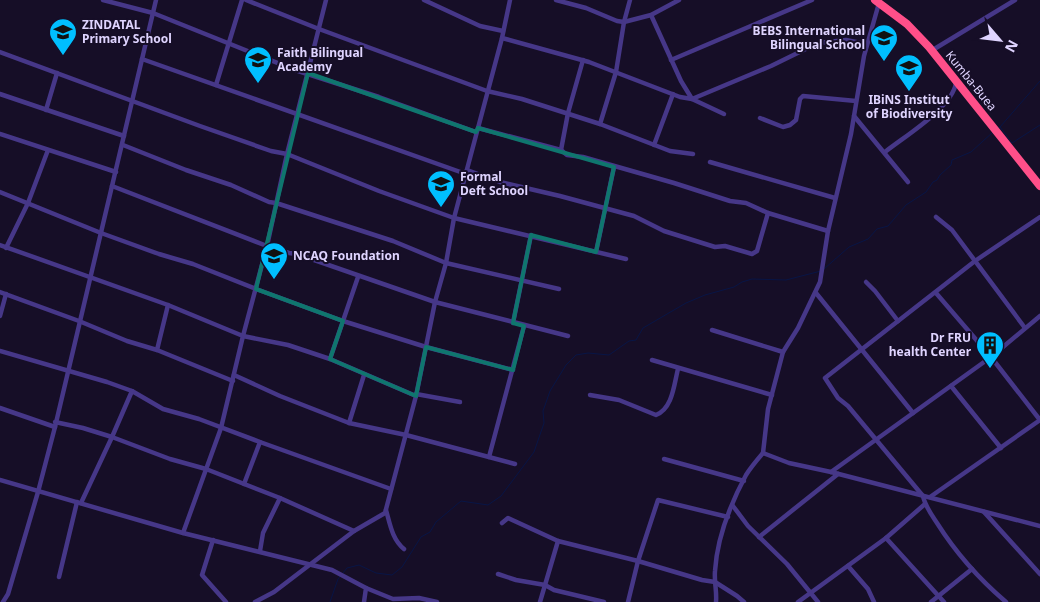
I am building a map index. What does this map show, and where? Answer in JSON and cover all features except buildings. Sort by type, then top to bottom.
[{"type":"highway","name":"Kumba-Buea","points":[[877,1],[907,24],[931,51],[1040,186]]},
{"type":"street","points":[[103,0],[152,13],[295,70],[477,130],[561,150],[570,156],[583,157],[730,201],[746,203],[768,213],[828,231]]},
{"type":"street","points":[[2,602],[8,594],[38,492],[156,0]]},
{"type":"street","points":[[216,85],[242,0]]},
{"type":"street","points":[[246,0],[319,29],[487,90],[600,124],[670,151],[692,154]]},
{"type":"street","points":[[183,532],[222,428],[243,336],[268,246],[286,154],[298,114],[326,0]]},
{"type":"street","points":[[424,0],[480,26],[503,30]]},
{"type":"street","points":[[255,602],[274,592],[308,564],[354,531],[383,514],[386,510],[416,395],[435,302],[446,264],[454,218],[502,38],[510,0]]},
{"type":"street","points":[[556,0],[586,8],[616,21],[624,22],[651,15],[676,1]]},
{"type":"street","points":[[600,124],[616,72],[624,22],[630,0]]},
{"type":"street","points":[[671,60],[812,0]]},
{"type":"street","points":[[931,51],[1015,0]]},
{"type":"street","points":[[716,602],[717,591],[715,582],[718,550],[728,518],[744,481],[763,453],[767,415],[783,352],[816,294],[820,282],[828,231],[854,116],[866,44],[877,1]]},
{"type":"street","points":[[651,15],[681,81],[692,99]]},
{"type":"street","points":[[502,38],[582,60],[680,97],[692,99],[724,114]]},
{"type":"street","points":[[692,99],[771,66],[818,43],[846,40],[866,44]]},
{"type":"street","points":[[0,52],[271,151],[286,154],[454,218],[626,259]]},
{"type":"street","points":[[142,59],[466,172],[634,216],[664,231],[715,247],[726,246],[752,254],[757,251],[768,213]]},
{"type":"street","points":[[561,150],[582,60]]},
{"type":"street","points":[[46,110],[57,73]]},
{"type":"street","points":[[885,152],[940,109],[954,92],[957,81]]},
{"type":"street","points":[[0,94],[124,136]]},
{"type":"street","points":[[654,145],[673,94]]},
{"type":"street","points":[[760,118],[783,127],[790,125],[796,120],[800,99],[803,96],[856,101]]},
{"type":"street","points":[[854,116],[908,182]]},
{"type":"street","points":[[0,134],[116,172]]},
{"type":"street","points":[[122,145],[231,185],[269,202],[393,241],[446,264],[559,289]]},
{"type":"street","points":[[6,248],[28,203],[48,150]]},
{"type":"street","points":[[710,162],[836,198]]},
{"type":"street","points":[[596,252],[614,167]]},
{"type":"street","points":[[112,186],[289,254],[297,254],[358,277],[435,302],[568,336]]},
{"type":"street","points":[[0,192],[101,234],[193,264],[343,321],[426,347],[513,370]]},
{"type":"street","points":[[936,217],[952,230],[1025,328]]},
{"type":"street","points":[[1006,602],[972,569],[946,538],[925,504],[923,496],[848,406],[838,398],[825,378],[975,261],[1040,217]]},
{"type":"street","points":[[513,323],[531,235]]},
{"type":"street","points":[[0,245],[168,305],[243,336],[288,345],[330,359],[364,375],[416,395],[460,402]]},
{"type":"street","points":[[330,359],[358,277]]},
{"type":"street","points":[[866,282],[898,321]]},
{"type":"street","points":[[0,292],[127,341],[157,350],[233,381]]},
{"type":"street","points":[[930,497],[1040,420],[991,357],[936,293]]},
{"type":"street","points":[[0,316],[6,294]]},
{"type":"street","points":[[816,294],[856,345],[862,348],[913,413]]},
{"type":"street","points":[[157,350],[168,305]]},
{"type":"street","points":[[831,472],[877,441],[991,357],[1040,316]]},
{"type":"street","points":[[489,457],[524,326]]},
{"type":"street","points":[[712,330],[783,352]]},
{"type":"street","points":[[0,351],[68,370],[132,391],[163,409],[199,419],[391,489]]},
{"type":"street","points":[[652,360],[772,395]]},
{"type":"street","points":[[590,394],[619,400],[656,415],[661,413],[669,403],[678,369]]},
{"type":"street","points":[[234,375],[280,396],[349,423],[406,435],[515,464]]},
{"type":"street","points":[[349,423],[364,375]]},
{"type":"street","points":[[951,386],[1001,448]]},
{"type":"street","points":[[59,577],[79,503],[112,437],[132,391]]},
{"type":"street","points":[[0,408],[55,424],[83,428],[170,459],[206,469],[280,498],[354,531]]},
{"type":"street","points":[[244,484],[260,442]]},
{"type":"street","points":[[763,453],[789,463],[1040,526]]},
{"type":"street","points":[[664,458],[744,481]]},
{"type":"street","points":[[759,537],[838,474]]},
{"type":"street","points":[[0,480],[183,532],[336,571],[366,588],[393,599],[419,598],[437,602]]},
{"type":"street","points":[[260,551],[263,533],[280,498]]},
{"type":"street","points":[[628,602],[638,561],[658,500],[728,518]]},
{"type":"street","points":[[798,602],[886,538],[925,504]]},
{"type":"street","points":[[733,506],[748,526],[787,564],[818,602]]},
{"type":"street","points":[[386,510],[394,538],[404,549]]},
{"type":"street","points":[[983,511],[1040,574]]},
{"type":"street","points":[[502,524],[508,518],[558,541],[715,582],[744,602]]},
{"type":"street","points":[[886,538],[944,602]]},
{"type":"street","points":[[214,540],[202,575],[226,602]]},
{"type":"street","points":[[540,602],[558,541]]},
{"type":"street","points":[[848,566],[868,589],[874,602]]},
{"type":"street","points":[[931,602],[972,569]]},
{"type":"street","points":[[498,574],[604,602]]},
{"type":"street","points":[[364,602],[366,588]]},
{"type":"highlighted area","points":[[308,73],[476,132],[478,128],[614,167],[596,252],[531,235],[513,323],[524,326],[513,370],[426,347],[416,396],[330,359],[343,321],[256,289]]},
{"type":"waterway","points":[[1000,127],[1040,81]]},
{"type":"waterway","points":[[997,128],[1000,127],[1012,143],[1040,125]]},
{"type":"waterway","points":[[824,269],[849,247],[868,239],[877,229],[888,226],[906,205],[926,192],[933,182],[951,165],[952,160],[971,152],[993,132]]},
{"type":"waterway","points":[[330,602],[338,579],[347,568],[359,565],[376,573],[392,575],[402,567],[421,537],[430,532],[436,522],[461,501],[488,505],[501,496],[534,452],[544,423],[543,411],[550,391],[566,365],[576,355],[588,353],[609,355],[629,341],[636,340],[643,328],[686,303],[705,295],[734,287],[742,282],[752,279],[786,280],[821,271]]},
{"type":"place","name":"ZINDATAL Primary School","points":[[63,56]]},
{"type":"place","name":"BEBS International Bilingual School","points":[[884,62]]},
{"type":"place","name":"Faith Bilingual Academy","points":[[258,84]]},
{"type":"place","name":"IBiNS Institut of Biodiversity","points":[[909,92]]},
{"type":"place","name":"Formal Deft School","points":[[441,208]]},
{"type":"place","name":"NCAQ Foundation","points":[[274,280]]},
{"type":"place","name":"Dr FRU health Center","points":[[990,369]]}]
